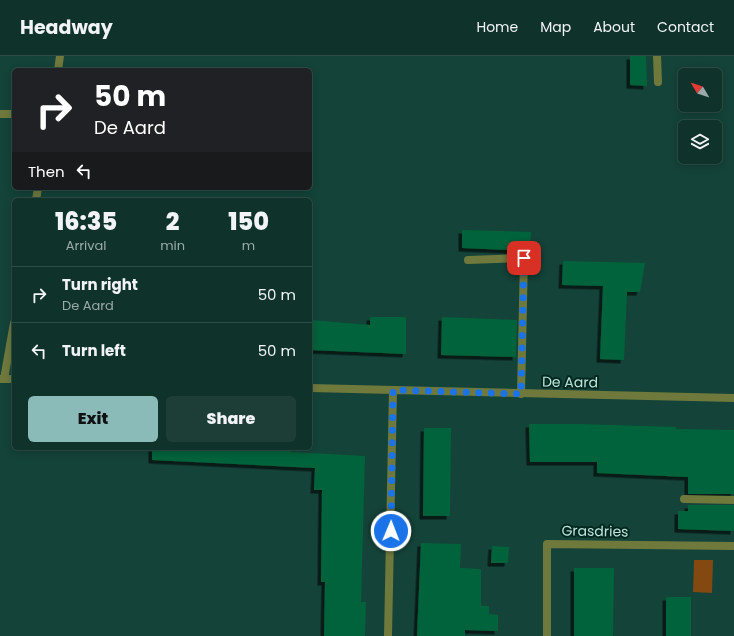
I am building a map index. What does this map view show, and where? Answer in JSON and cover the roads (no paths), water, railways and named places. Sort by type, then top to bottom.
[{"type":"street","points":[[58,68],[60,56]]},
{"type":"street","points":[[657,56],[658,82]]},
{"type":"street","points":[[0,114],[12,114]]},
{"type":"street","points":[[468,260],[524,258],[521,394]]},
{"type":"street","points":[[2,379],[12,332]]},
{"type":"street","name":"De Aard","points":[[312,388],[734,398]]},
{"type":"street","points":[[388,636],[393,390]]},
{"type":"street","points":[[684,499],[734,500]]},
{"type":"street","name":"Grasdries","points":[[547,636],[547,544],[734,546]]}]
